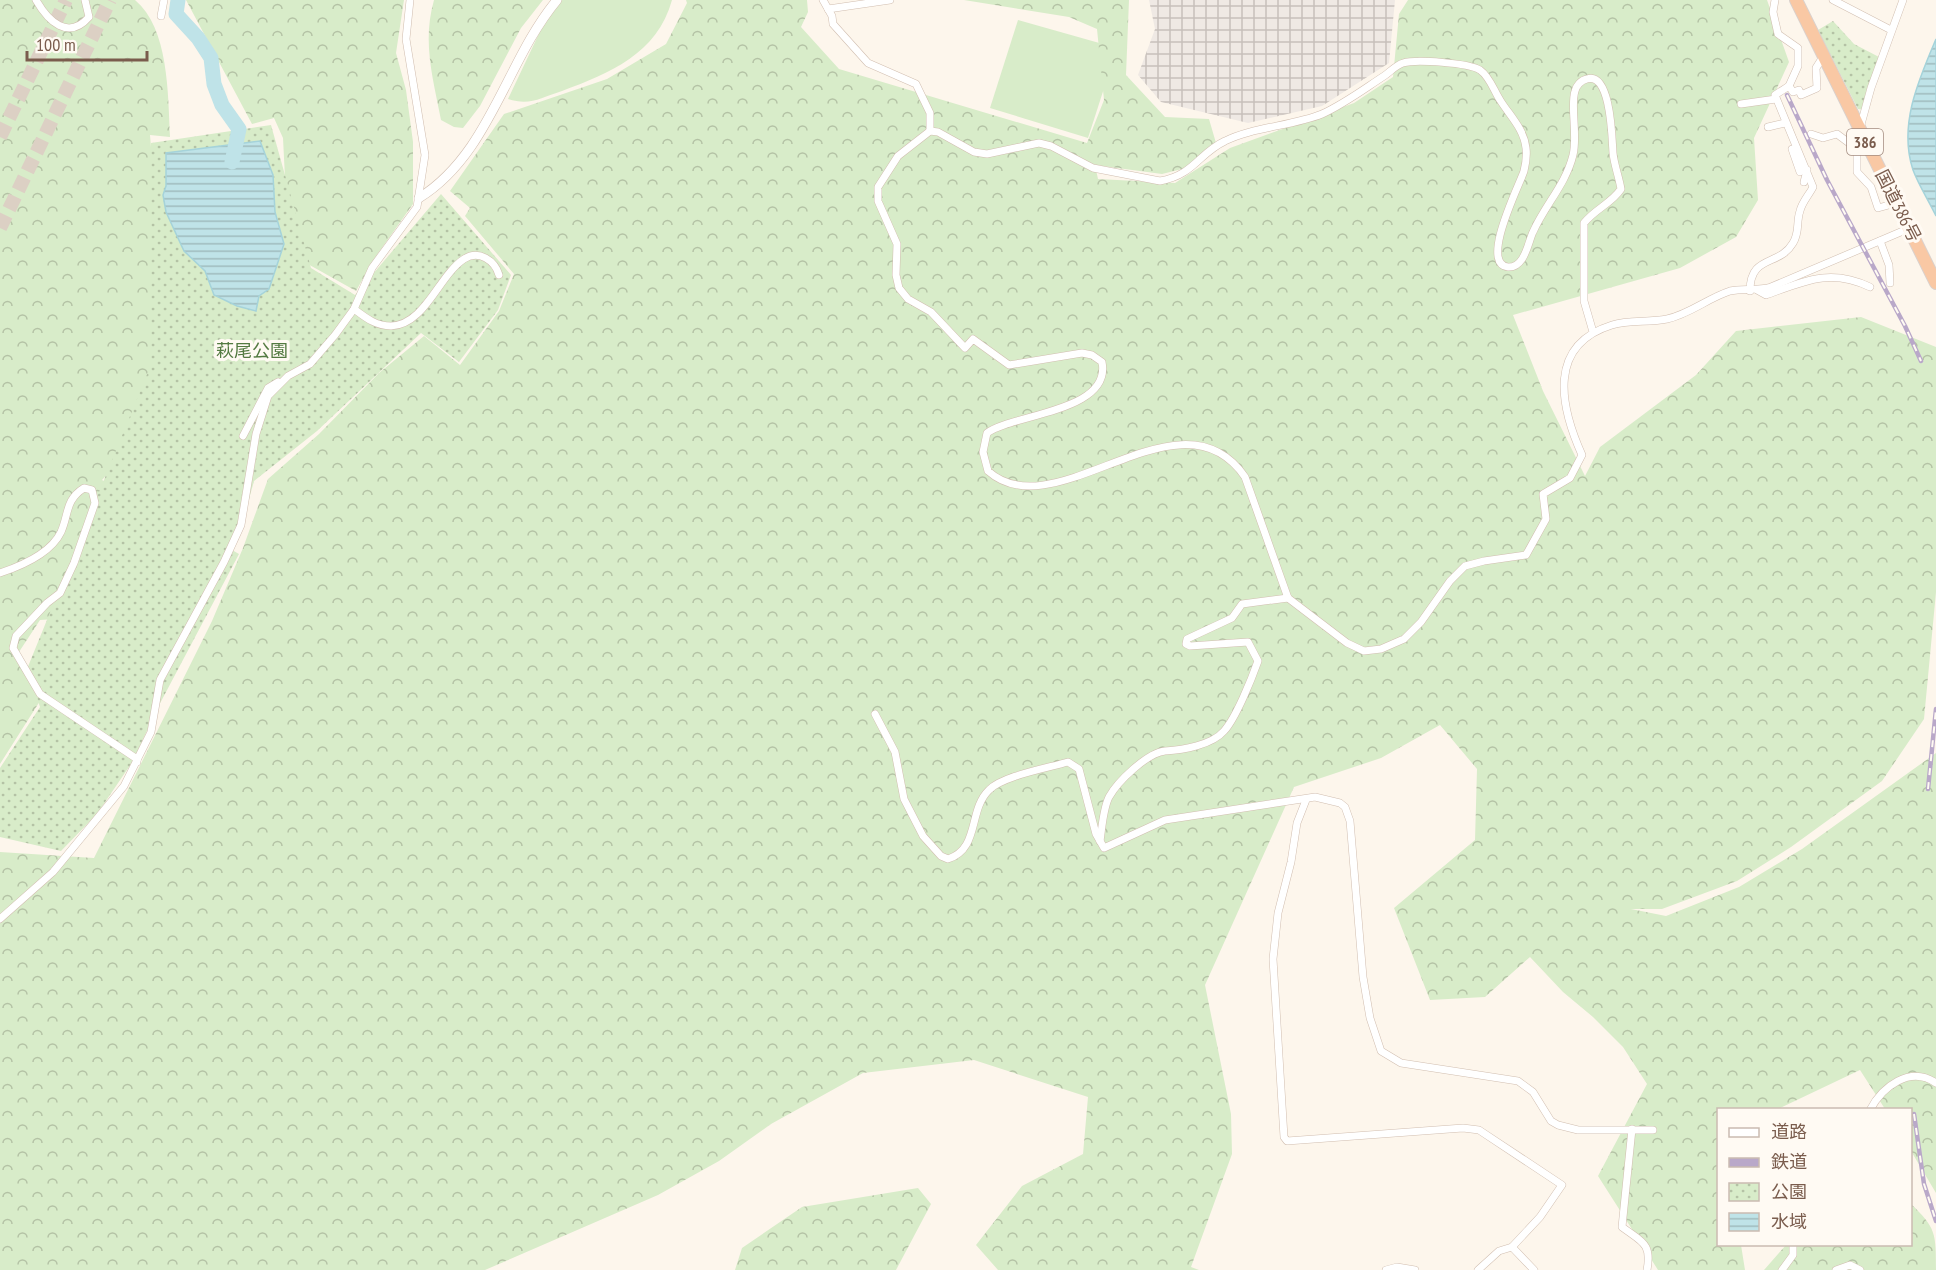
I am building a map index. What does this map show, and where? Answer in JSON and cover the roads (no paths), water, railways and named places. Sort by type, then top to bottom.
[{"type":"highway","name":"国道386号","points":[[1796,0],[1936,284]]},
{"type":"street","points":[[36,0],[47,17],[68,28],[81,26],[89,16],[85,0]]},
{"type":"street","points":[[161,16],[164,0]]},
{"type":"street","points":[[243,436],[268,388],[310,364],[354,309],[372,267],[404,227],[420,198],[425,155],[406,39],[410,0]]},
{"type":"street","points":[[420,198],[435,188],[461,159],[489,118],[544,17],[557,0]]},
{"type":"street","points":[[823,0],[833,24],[868,63],[916,84],[930,113],[930,131]]},
{"type":"street","points":[[828,9],[890,0]]},
{"type":"street","points":[[1753,291],[1752,273],[1758,266],[1793,245],[1798,234],[1798,214],[1813,187],[1804,171],[1776,99],[1778,92],[1789,86],[1799,56],[1798,48],[1778,34],[1773,12],[1775,0]]},
{"type":"street","points":[[1833,0],[1891,30]]},
{"type":"street","points":[[1860,132],[1871,87],[1903,0]]},
{"type":"street","points":[[1789,86],[1793,92],[1799,90],[1802,95],[1817,88],[1816,68],[1823,57]]},
{"type":"street","points":[[1593,332],[1584,301],[1584,223],[1591,214],[1616,198],[1622,189],[1613,154],[1614,136],[1607,100],[1601,84],[1595,79],[1588,78],[1580,82],[1575,91],[1576,140],[1568,170],[1540,217],[1523,257],[1516,264],[1508,267],[1502,264],[1499,257],[1498,243],[1526,163],[1526,146],[1515,121],[1485,75],[1466,65],[1404,63],[1332,109],[1319,115],[1226,139],[1183,174],[1160,182],[1093,168],[1051,146],[1039,143],[987,154],[974,152],[938,132],[930,131],[898,156],[878,187],[880,209],[897,244],[896,275],[899,288],[908,299],[931,312],[965,348],[973,339],[1008,365],[1082,353],[1097,357],[1102,362],[1104,370],[1101,381],[1094,389],[1058,410],[987,433],[983,452],[988,471],[1010,483],[1037,485],[1074,477],[1153,449],[1198,445],[1218,452],[1235,465],[1245,477],[1288,598],[1347,643],[1364,651],[1381,649],[1404,639],[1421,622],[1449,581],[1466,566],[1526,555],[1546,519],[1543,494],[1570,478],[1582,455],[1570,429],[1562,391],[1570,357],[1593,332],[1622,322],[1655,322],[1672,318],[1731,291],[1753,291],[1766,295],[1820,276],[1830,276],[1870,287]]},
{"type":"street","points":[[1741,104],[1776,99]]},
{"type":"street","points":[[1768,127],[1785,123]]},
{"type":"street","points":[[1810,134],[1823,138],[1837,134],[1857,149],[1857,172],[1871,187],[1878,208],[1896,202]]},
{"type":"street","points":[[1804,171],[1804,182]]},
{"type":"street","points":[[1753,291],[1910,228]]},
{"type":"street","points":[[1880,241],[1889,265],[1890,283]]},
{"type":"street","points":[[354,309],[375,324],[393,326],[413,317],[465,258],[478,255],[490,259],[500,275]]},
{"type":"street","points":[[0,919],[53,872],[89,832],[124,786],[137,762],[151,732],[160,680],[224,562],[241,525],[252,450],[261,413],[268,396],[288,376]]},
{"type":"street","points":[[0,573],[23,564],[56,540],[63,529],[71,498],[84,488],[93,490],[95,503],[74,563],[60,593],[42,607],[16,636],[13,648],[40,694],[137,759],[137,762]]},
{"type":"street","points":[[1100,841],[1109,798],[1123,778],[1141,764],[1163,752],[1190,749],[1224,731],[1249,684],[1258,661],[1248,642],[1190,646],[1186,644],[1188,639],[1232,618],[1242,604],[1288,598]]},
{"type":"street","points":[[876,714],[895,752],[904,799],[923,836],[941,856],[948,859],[957,856],[965,849],[971,838],[979,804],[991,787],[1068,762],[1078,769],[1104,848],[1153,824],[1188,815],[1306,800],[1314,797],[1340,803],[1345,807],[1350,821],[1364,977],[1370,1018],[1381,1052],[1401,1063],[1518,1081],[1533,1092],[1551,1120],[1558,1125],[1578,1130],[1653,1130]]},
{"type":"street","points":[[1306,800],[1297,823],[1291,862],[1278,913],[1274,959],[1284,1137],[1287,1141],[1463,1128],[1479,1130],[1563,1185],[1540,1217],[1512,1247],[1499,1251],[1478,1270]]},
{"type":"street","points":[[1871,1108],[1881,1092],[1898,1080],[1922,1078],[1936,1083]]},
{"type":"street","points":[[1632,1130],[1622,1227],[1648,1247],[1650,1255],[1647,1270]]},
{"type":"street","points":[[1782,1270],[1793,1255],[1793,1246]]},
{"type":"street","points":[[1512,1247],[1534,1270]]},
{"type":"street","points":[[1836,1270],[1850,1265],[1860,1270]]},
{"type":"street","points":[[1386,1270],[1397,1267],[1415,1270]]},
{"type":"water","points":[[1936,39],[1936,216],[1913,170],[1908,136],[1912,103]]},
{"type":"water","points":[[260,141],[273,175],[275,212],[284,244],[269,289],[259,296],[256,311],[237,306],[214,295],[205,271],[184,251],[166,212],[163,195],[166,186],[166,153]]},
{"type":"waterway","points":[[178,0],[176,14],[198,38],[211,58],[214,84],[222,105],[239,129],[232,162]]},
{"type":"tunnel","points":[[0,137],[66,0]]},
{"type":"tunnel","points":[[0,228],[110,0]]},
{"type":"railway","points":[[1787,95],[1827,180],[1905,326],[1921,361]]},
{"type":"railway","points":[[1928,789],[1936,709]]},
{"type":"railway","points":[[1914,1114],[1924,1184],[1936,1221]]},
{"type":"park label","name":"萩尾公園","points":[[252,351]]}]
